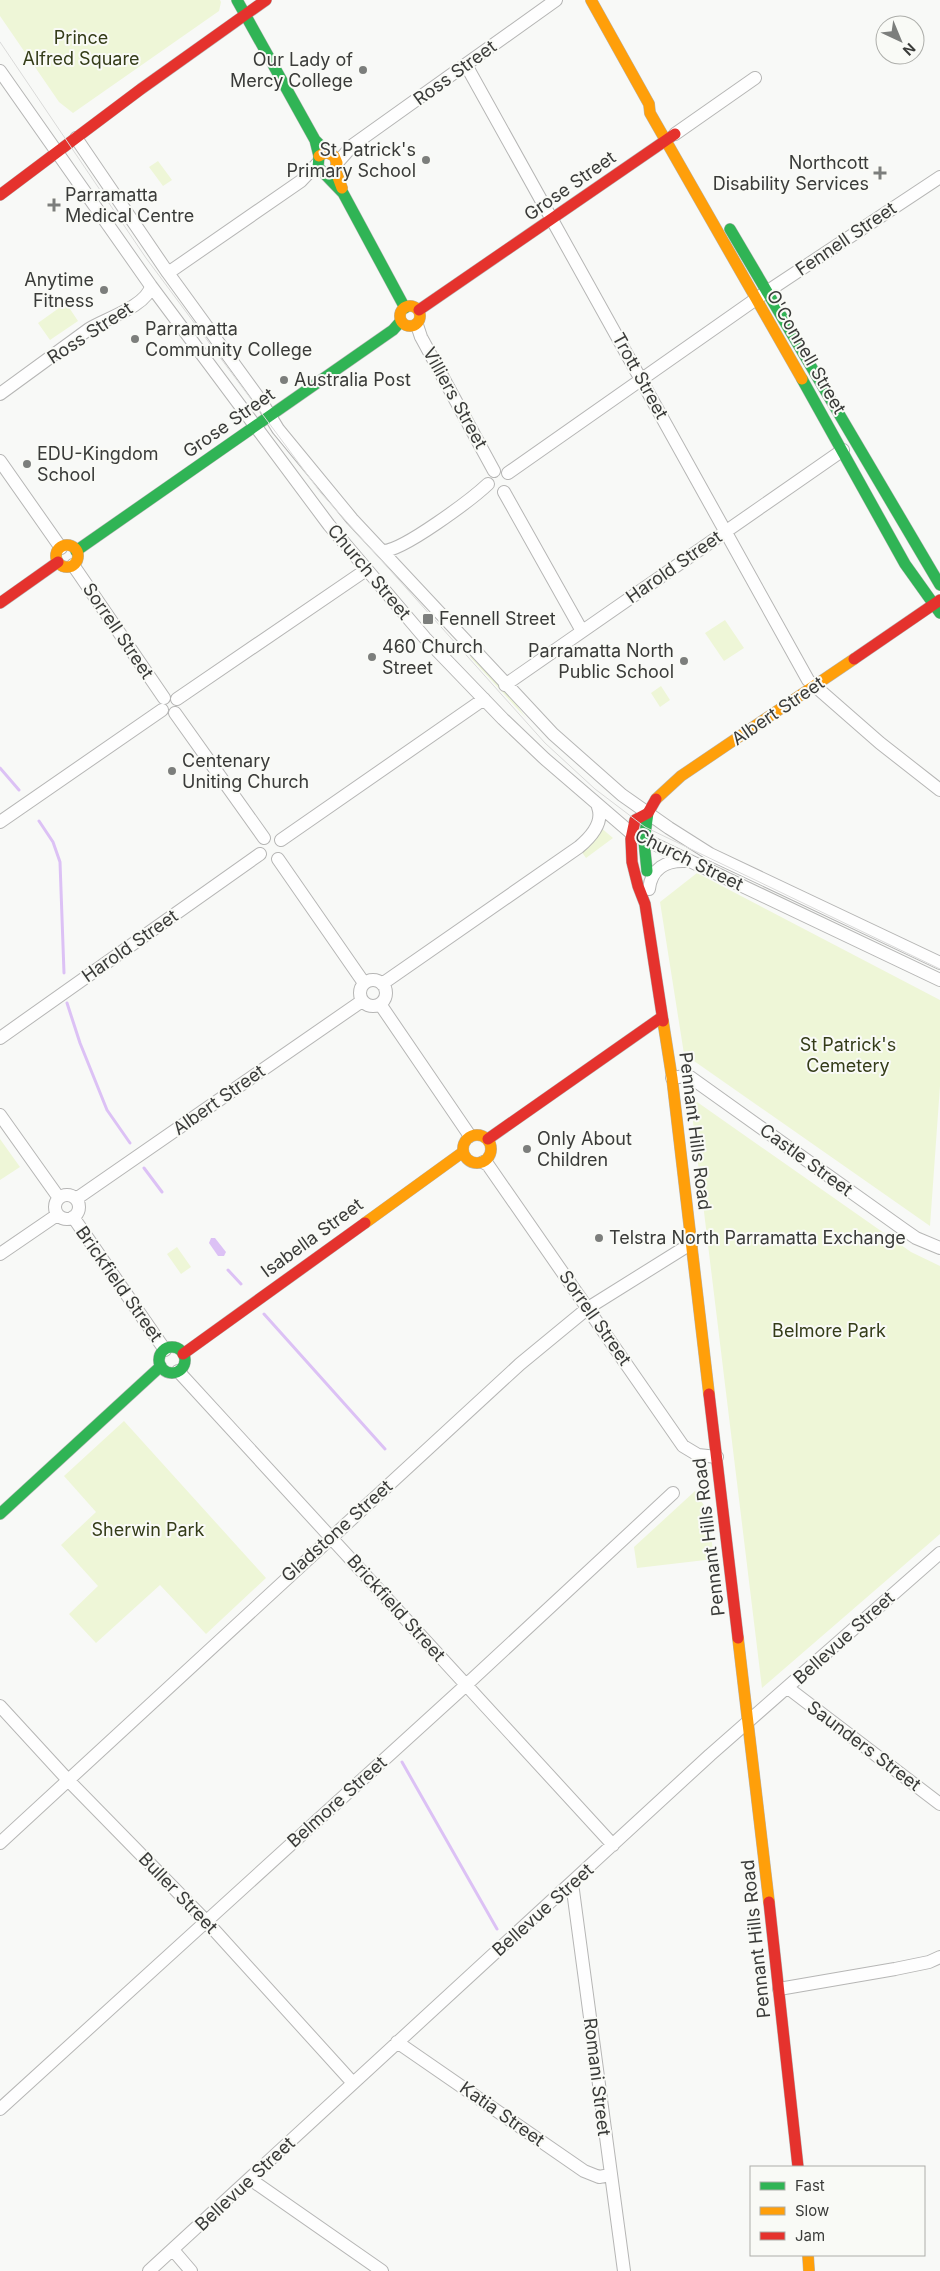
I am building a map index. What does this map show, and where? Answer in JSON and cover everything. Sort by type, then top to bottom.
[{"type":"main road","points":[[0,195],[54,148],[243,5],[266,0]]},
{"type":"main road","name":"O'Connell Street","points":[[591,0],[649,104],[650,113],[670,137],[756,299],[843,450],[905,564],[938,606]]},
{"type":"main road","points":[[0,180],[54,148],[76,138],[243,5]]},
{"type":"main road","points":[[243,5],[405,308]]},
{"type":"main road","name":"O'Connell Street","points":[[670,137],[683,146]]},
{"type":"main road","name":"Grose Street","points":[[419,310],[429,305],[670,137]]},
{"type":"main road","name":"O'Connell Street","points":[[725,221],[940,586]]},
{"type":"main road","points":[[412,306],[419,310],[421,317],[417,325],[407,326],[401,321],[400,314],[405,308],[412,306]]},
{"type":"main road","name":"Grose Street","points":[[76,550],[394,330],[401,321]]},
{"type":"main road","points":[[70,546],[76,550],[78,559],[73,565],[65,567],[58,562],[57,554],[61,548],[70,546]]},
{"type":"main road","points":[[0,603],[58,562]]},
{"type":"main road","name":"Albert Street","points":[[631,833],[635,820],[648,813],[658,796],[681,776],[938,606]]},
{"type":"main road","name":"Pennant Hills Road","points":[[645,904],[649,889],[644,841],[648,813]]},
{"type":"main road","name":"Pennant Hills Road","points":[[631,833],[638,892],[645,904],[672,1078],[749,1721],[798,2166]]},
{"type":"main road","points":[[488,1139],[662,1017]]},
{"type":"main road","points":[[482,1135],[488,1139],[490,1154],[483,1162],[470,1161],[463,1152],[463,1144],[470,1136],[482,1135]]},
{"type":"main road","name":"Isabella Street","points":[[183,1354],[463,1152]]},
{"type":"main road","points":[[173,1348],[183,1354],[185,1362],[178,1371],[166,1372],[161,1366],[160,1357],[165,1350],[173,1348]]},
{"type":"main road","points":[[0,1514],[161,1366]]},
{"type":"main road","points":[[808,2256],[809,2271]]},
{"type":"street","name":"Ross Street","points":[[168,273],[301,181],[312,178],[339,148],[353,145],[556,0]]},
{"type":"street","name":"Trott Street","points":[[466,65],[642,378],[805,677],[814,687],[880,743],[940,790]]},
{"type":"street","name":"Church Street","points":[[0,71],[151,286],[255,426],[366,570],[425,638],[545,759],[598,807],[644,841],[940,980]]},
{"type":"street","points":[[670,137],[756,78]]},
{"type":"street","name":"Church Street","points":[[76,138],[168,273],[261,401],[269,416],[338,503],[553,734],[622,795],[710,854],[940,963]]},
{"type":"street","name":"Fennell Street","points":[[508,473],[756,299],[940,177]]},
{"type":"street","name":"Ross Street","points":[[0,394],[105,319],[119,315],[145,296],[151,286]]},
{"type":"street","name":"Villiers Street","points":[[417,325],[421,337],[494,471]]},
{"type":"street","name":"Harold Street","points":[[506,685],[843,450]]},
{"type":"street","points":[[0,461],[61,548]]},
{"type":"street","points":[[383,551],[397,547],[418,534],[488,484],[490,475],[494,471],[502,470],[508,473],[511,484],[504,492]]},
{"type":"street","points":[[488,484],[493,491],[504,492]]},
{"type":"street","points":[[504,492],[582,631]]},
{"type":"street","name":"Sorrell Street","points":[[73,565],[163,704]]},
{"type":"street","points":[[177,699],[366,570]]},
{"type":"street","points":[[0,822],[172,696],[177,699],[180,705],[175,713],[169,715],[163,704]]},
{"type":"street","points":[[281,840],[484,699]]},
{"type":"street","points":[[175,713],[264,838]]},
{"type":"street","points":[[382,984],[571,853],[586,840],[597,826],[600,814],[598,807]]},
{"type":"street","points":[[273,836],[281,840],[284,850],[278,859],[268,861],[260,854],[258,846],[264,838],[273,836]]},
{"type":"street","name":"Harold Street","points":[[0,1038],[260,854]]},
{"type":"street","points":[[278,859],[364,983]]},
{"type":"street","points":[[649,889],[653,874],[660,867],[676,861],[690,862]]},
{"type":"street","points":[[374,980],[385,987],[386,996],[380,1004],[370,1006],[362,1001],[360,994],[364,983],[374,980]]},
{"type":"street","name":"Albert Street","points":[[76,1199],[362,1001]]},
{"type":"street","points":[[380,1004],[470,1136]]},
{"type":"street","name":"Castle Street","points":[[672,1078],[690,1077],[903,1230],[916,1238],[940,1248]]},
{"type":"street","points":[[0,1115],[59,1198]]},
{"type":"street","name":"Sorrell Street","points":[[483,1162],[488,1166],[683,1446],[698,1455],[717,1457]]},
{"type":"street","points":[[70,1195],[76,1199],[78,1211],[73,1218],[66,1219],[57,1215],[55,1204],[59,1198],[70,1195]]},
{"type":"street","points":[[0,1254],[57,1215]]},
{"type":"street","name":"Brickfield Street","points":[[73,1218],[165,1350]]},
{"type":"street","name":"Gladstone Street","points":[[0,1843],[331,1536],[520,1364],[588,1308],[692,1243]]},
{"type":"street","name":"Brickfield Street","points":[[178,1371],[331,1536],[465,1686],[613,1845]]},
{"type":"street","name":"Belmore Street","points":[[0,2109],[465,1686],[673,1493]]},
{"type":"street","name":"Bellevue Street","points":[[149,2271],[749,1721],[940,1553]]},
{"type":"street","name":"Saunders Street","points":[[788,1688],[940,1804]]},
{"type":"street","name":"Buller Street","points":[[0,1706],[68,1780],[206,1921],[353,2083]]},
{"type":"street","name":"Romani Street","points":[[572,1883],[624,2271]]},
{"type":"street","points":[[779,1989],[895,1969],[939,1959]]},
{"type":"street","name":"Katia Street","points":[[397,2042],[584,2171],[599,2177],[610,2175]]},
{"type":"street","points":[[250,2179],[382,2271]]},
{"type":"street","points":[[173,2250],[191,2271]]},
{"type":"green space","name":"Prince Alfred Square","points":[[0,0],[220,0],[221,2],[219,11],[73,113],[59,102],[0,16]]},
{"type":"green space","points":[[158,161],[172,180],[163,186],[149,167]]},
{"type":"green space","points":[[66,303],[78,321],[50,340],[38,323]]},
{"type":"green space","points":[[725,620],[744,648],[724,661],[705,633]]},
{"type":"green space","points":[[473,654],[506,690],[526,718],[470,657]]},
{"type":"green space","points":[[661,686],[670,700],[660,707],[651,693]]},
{"type":"green space","points":[[600,827],[613,838],[586,858],[581,851]]},
{"type":"green space","name":"St Patrick's Cemetery","points":[[697,873],[940,1000],[940,1086],[930,1226],[684,1054],[660,902]]},
{"type":"green space","name":"Belmore Park","points":[[690,1097],[911,1252],[940,1266],[940,1534],[762,1688]]},
{"type":"green space","points":[[0,1139],[20,1167],[0,1180]]},
{"type":"green space","points":[[177,1247],[191,1267],[181,1274],[167,1254]]},
{"type":"green space","name":"Sherwin Park","points":[[124,1421],[266,1578],[206,1634],[160,1585],[96,1643],[69,1614],[98,1586],[61,1545],[96,1512],[64,1476]]},
{"type":"green space","points":[[695,1491],[708,1512],[714,1559],[637,1568],[634,1547]]},
{"type":"shaded area","points":[[211,1238],[215,1238],[226,1252],[224,1256],[218,1256],[209,1243]]},
{"type":"waterway","points":[[0,768],[19,790]]},
{"type":"waterway","points":[[39,821],[53,842],[60,862],[64,973]]},
{"type":"waterway","points":[[67,1003],[80,1043],[107,1110],[130,1143]]},
{"type":"waterway","points":[[144,1168],[162,1192]]},
{"type":"waterway","points":[[228,1270],[241,1284]]},
{"type":"waterway","points":[[264,1314],[385,1449]]},
{"type":"waterway","points":[[402,1762],[497,1929]]},
{"type":"tram line","points":[[0,42],[146,258],[321,493],[545,743],[595,789],[645,827],[940,969]]},
{"type":"traffic: fast","points":[[237,0],[315,140],[323,148]]},
{"type":"traffic: fast","points":[[315,140],[319,156],[318,167],[343,193],[405,308]]},
{"type":"traffic: fast","points":[[730,229],[940,585]]},
{"type":"traffic: fast","points":[[76,551],[393,330],[401,321]]},
{"type":"traffic: fast","points":[[802,379],[905,564],[940,613]]},
{"type":"traffic: fast","points":[[647,871],[644,841],[648,813]]},
{"type":"traffic: fast","points":[[172,1347],[181,1351],[185,1360],[181,1369],[172,1373],[163,1369],[159,1360],[163,1351],[172,1347]]},
{"type":"traffic: fast","points":[[0,1514],[161,1366]]},
{"type":"traffic: slow","points":[[591,0],[649,104],[650,113],[802,379]]},
{"type":"traffic: slow","points":[[319,156],[326,152],[334,156],[337,163],[335,169],[342,188]]},
{"type":"traffic: slow","points":[[410,306],[417,309],[420,316],[417,323],[410,326],[403,323],[400,316],[403,309],[410,306]]},
{"type":"traffic: slow","points":[[67,545],[77,552],[78,556],[71,566],[67,567],[57,560],[56,556],[63,546],[67,545]]},
{"type":"traffic: slow","points":[[656,799],[681,776],[854,659]]},
{"type":"traffic: slow","points":[[663,1021],[672,1078],[709,1394]]},
{"type":"traffic: slow","points":[[477,1135],[487,1139],[491,1149],[487,1159],[477,1163],[467,1159],[463,1149],[467,1139],[477,1135]]},
{"type":"traffic: slow","points":[[365,1223],[463,1152]]},
{"type":"traffic: slow","points":[[738,1638],[769,1902]]},
{"type":"traffic: slow","points":[[808,2256],[809,2271]]},
{"type":"traffic: jam","points":[[0,195],[141,89],[266,0]]},
{"type":"traffic: jam","points":[[419,310],[675,134]]},
{"type":"traffic: jam","points":[[0,603],[58,562]]},
{"type":"traffic: jam","points":[[854,659],[940,600]]},
{"type":"traffic: jam","points":[[656,799],[648,813],[635,820],[631,839],[632,862],[645,904],[663,1021]]},
{"type":"traffic: jam","points":[[488,1139],[662,1017]]},
{"type":"traffic: jam","points":[[183,1354],[365,1223]]},
{"type":"traffic: jam","points":[[709,1394],[738,1638]]},
{"type":"traffic: jam","points":[[769,1902],[798,2166]]},
{"type":"place","name":"Our Lady of Mercy College","points":[[363,70]]},
{"type":"place","name":"St Patrick's Primary School","points":[[426,160]]},
{"type":"place","name":"Northcott Disability Services","points":[[880,173]]},
{"type":"place","name":"Parramatta Medical Centre","points":[[54,205]]},
{"type":"place","name":"Anytime Fitness","points":[[104,290]]},
{"type":"place","name":"Parramatta Community College","points":[[135,339]]},
{"type":"place","name":"Australia Post","points":[[284,380]]},
{"type":"place","name":"EDU-Kingdom School","points":[[27,464]]},
{"type":"place","name":"Fennell Street","points":[[428,619]]},
{"type":"place","name":"460 Church Street","points":[[372,657]]},
{"type":"place","name":"Parramatta North Public School","points":[[684,661]]},
{"type":"place","name":"Centenary Uniting Church","points":[[172,771]]},
{"type":"place","name":"Only About Children","points":[[527,1149]]},
{"type":"place","name":"Telstra North Parramatta Exchange","points":[[599,1238]]}]
